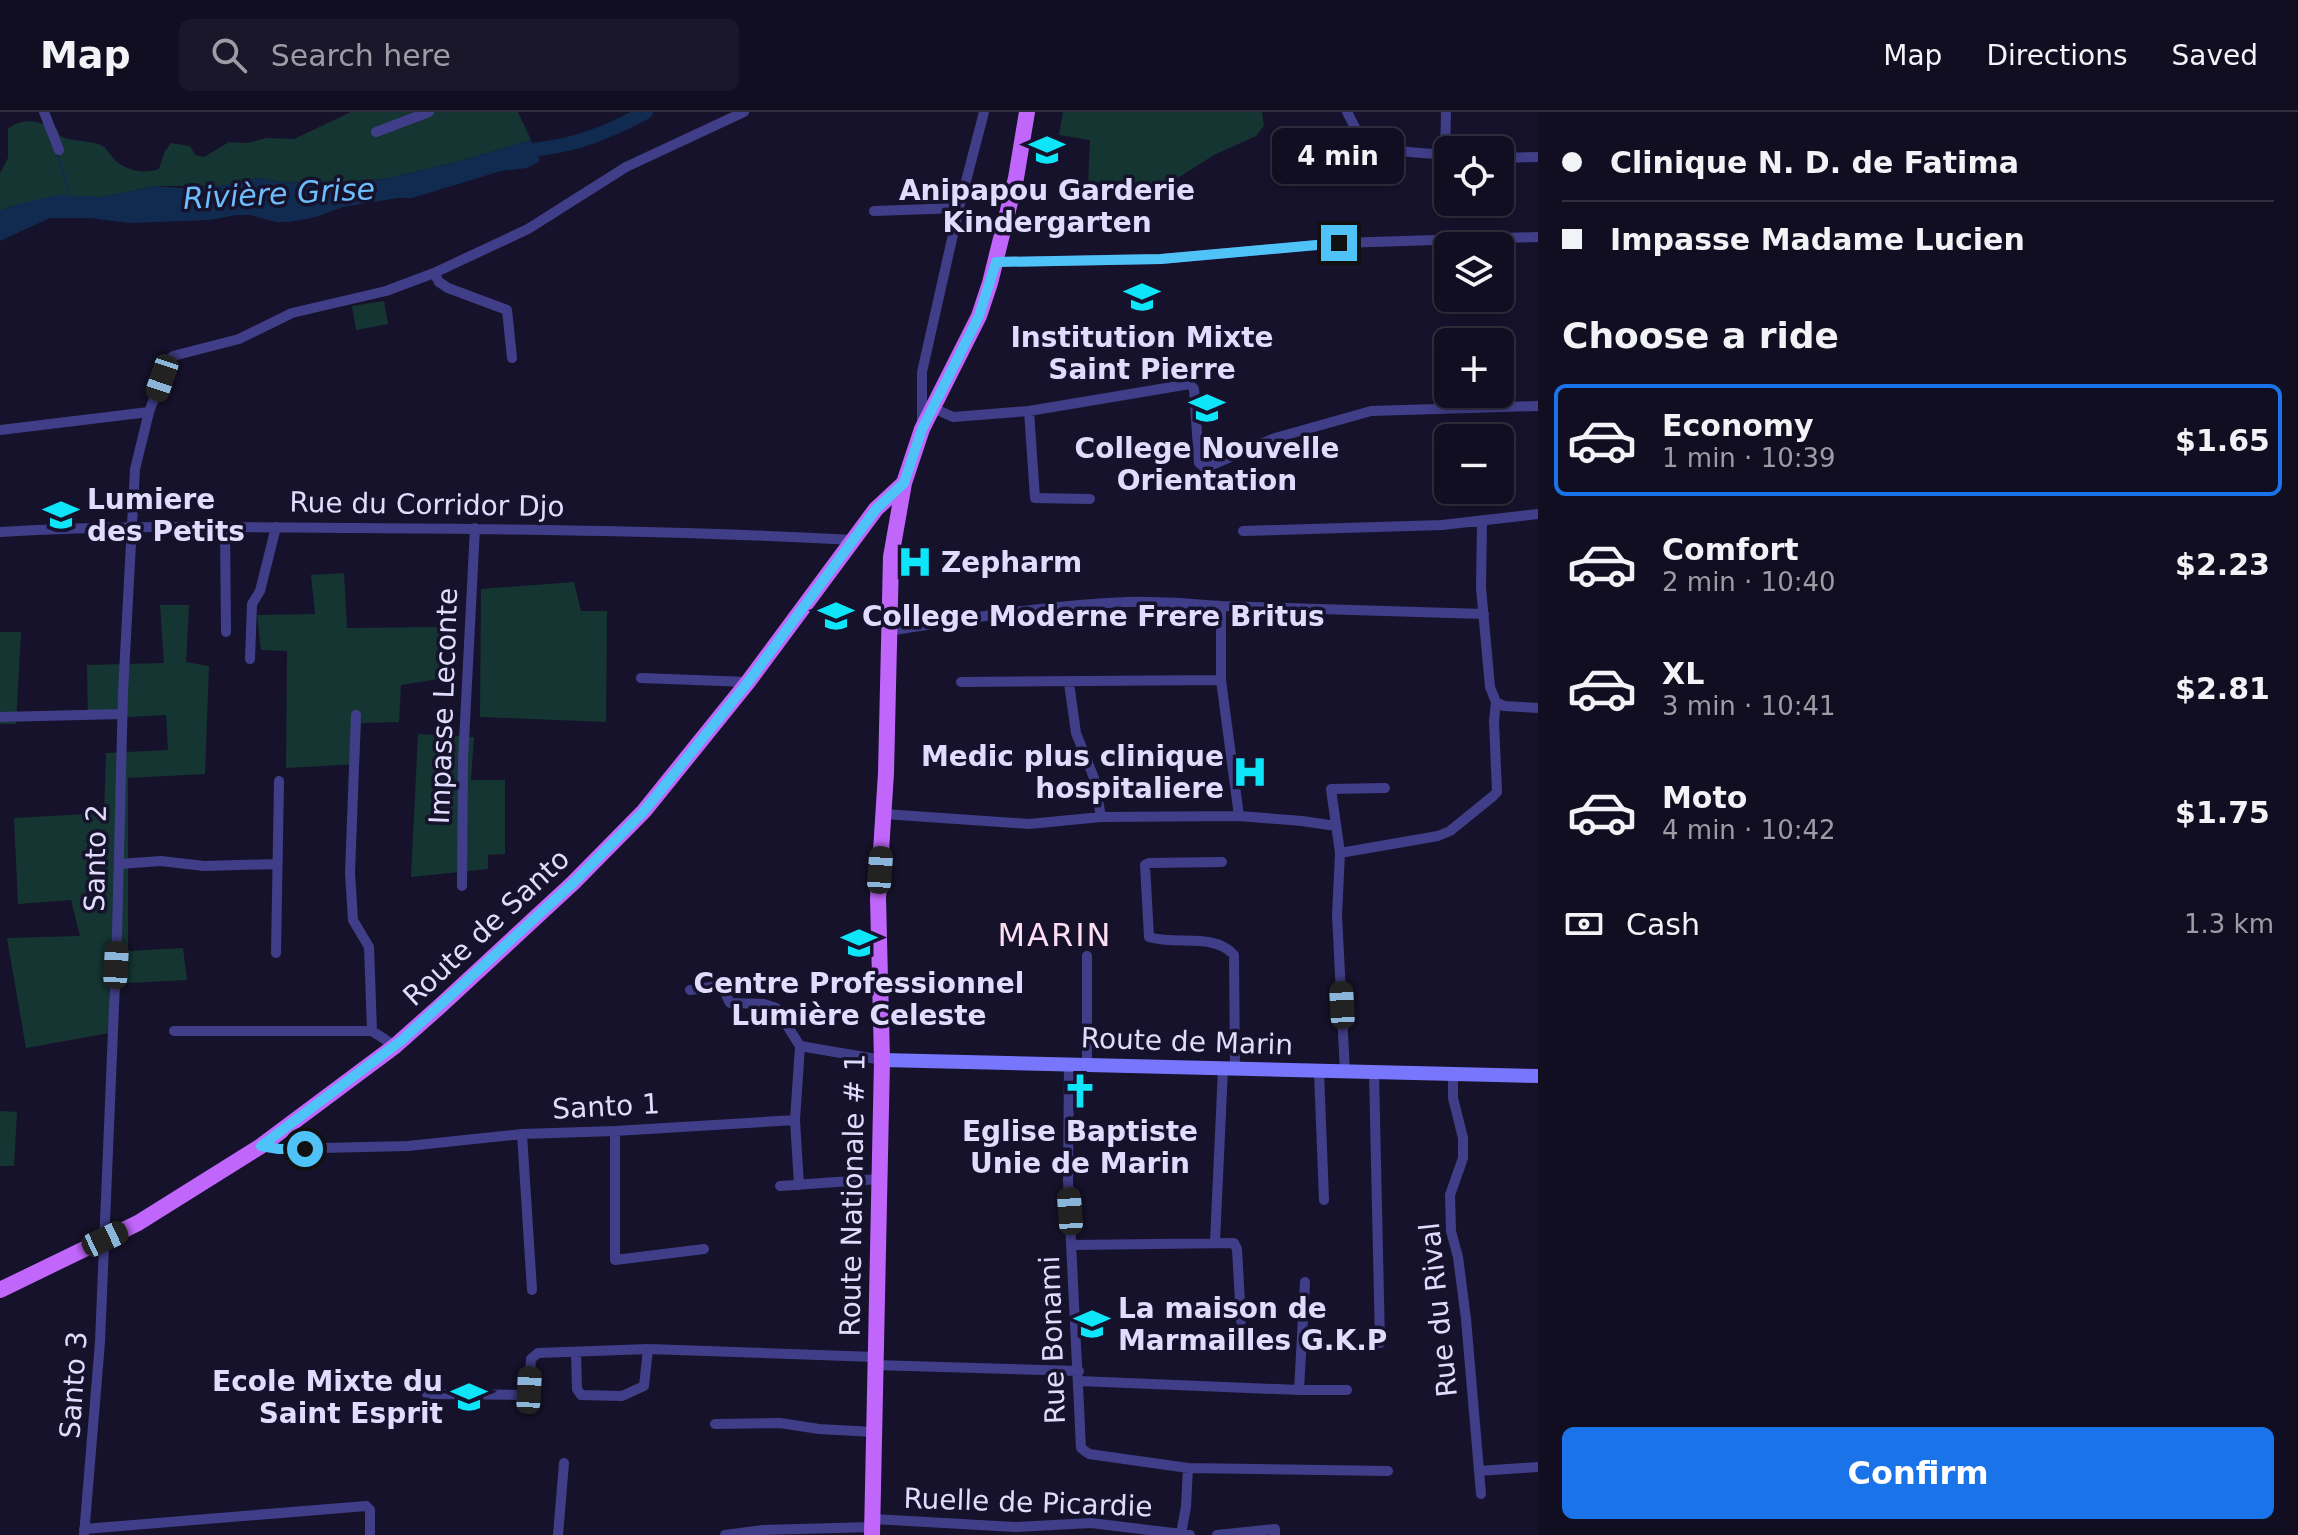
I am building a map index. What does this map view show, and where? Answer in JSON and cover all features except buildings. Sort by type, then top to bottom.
[{"type":"main road","name":"Route Nationale # 1","points":[[872,1527],[882,1060],[878,898],[884,814],[891,557],[896,514],[922,429],[979,316],[996,262],[1023,146],[1027,112]]},
{"type":"main road","name":"Route de Santo","points":[[0,1290],[138,1223],[261,1146],[395,1046],[573,883],[634,821],[748,682],[885,498],[904,483]]},
{"type":"main road","name":"Route de Marin","points":[[882,1060],[1538,1076]]},
{"type":"street","points":[[44,112],[59,150]]},
{"type":"street","points":[[376,132],[429,112]]},
{"type":"street","points":[[512,358],[507,310],[448,288],[439,282],[434,273],[528,229],[626,167],[744,112]]},
{"type":"street","points":[[922,429],[922,372],[984,112]]},
{"type":"street","points":[[1347,112],[1359,135],[1367,142],[1381,147],[1434,154]]},
{"type":"street","points":[[1446,112],[1446,136]]},
{"type":"street","points":[[1514,158],[1538,157]]},
{"type":"street","points":[[874,211],[959,208]]},
{"type":"street","points":[[996,262],[1161,259],[1339,243],[1538,237]]},
{"type":"street","name":"Santo 2","points":[[105,1239],[122,714],[135,469],[149,412],[170,358],[239,339],[292,313],[386,291],[434,273]]},
{"type":"street","points":[[933,408],[953,417],[1029,411],[1190,384],[1194,389],[1199,463],[1205,468],[1275,438],[1371,411],[1538,406]]},
{"type":"street","points":[[1029,411],[1035,498],[1090,499]]},
{"type":"street","points":[[0,430],[149,412]]},
{"type":"street","points":[[1243,531],[1442,525],[1538,514]]},
{"type":"street","points":[[1340,853],[1438,836],[1450,831],[1497,792],[1496,702],[1490,687],[1481,588],[1482,521]]},
{"type":"street","name":"Rue du Corridor Djo","points":[[0,532],[132,526],[475,528],[712,533],[853,540]]},
{"type":"street","points":[[225,526],[226,632]]},
{"type":"street","points":[[250,659],[252,604],[260,591],[276,527]]},
{"type":"street","name":"Impasse Leconte","points":[[462,886],[463,760],[475,528]]},
{"type":"street","points":[[889,631],[1005,612],[1131,601],[1484,614]]},
{"type":"street","points":[[1221,606],[1221,680],[1239,816]]},
{"type":"street","points":[[641,678],[748,682]]},
{"type":"street","points":[[961,682],[1221,680]]},
{"type":"street","points":[[1069,683],[1076,733],[1094,778],[1101,817]]},
{"type":"street","points":[[1496,702],[1504,706],[1538,708]]},
{"type":"street","points":[[0,717],[122,714]]},
{"type":"street","points":[[356,715],[350,873],[353,920],[369,947],[372,1031]]},
{"type":"street","points":[[276,953],[279,781]]},
{"type":"street","points":[[1345,1072],[1337,915],[1340,853],[1331,789],[1385,788]]},
{"type":"street","points":[[884,814],[1029,824],[1101,817],[1239,816],[1336,826]]},
{"type":"street","points":[[119,864],[161,861],[204,866],[277,864]]},
{"type":"street","points":[[1215,1242],[1229,1069],[1234,955],[1222,945],[1171,942],[1149,937],[1145,865],[1222,862]]},
{"type":"street","points":[[1087,956],[1087,1064]]},
{"type":"street","points":[[690,990],[721,987],[730,1003],[769,1004],[782,1015],[800,1046],[795,1120],[799,1185]]},
{"type":"street","points":[[174,1031],[372,1031],[395,1046]]},
{"type":"street","points":[[800,1046],[882,1060]]},
{"type":"street","name":"Rue Bonami","points":[[1069,1063],[1068,1180],[1081,1448],[1089,1454],[1188,1468],[1388,1471]]},
{"type":"street","points":[[1319,1071],[1324,1200]]},
{"type":"street","points":[[1374,1072],[1380,1343]]},
{"type":"street","name":"Rue du Rival","points":[[1453,1074],[1453,1098],[1463,1138],[1463,1158],[1450,1195],[1451,1231],[1458,1257],[1466,1319],[1481,1494]]},
{"type":"street","name":"Santo 1","points":[[261,1146],[279,1149],[408,1146],[522,1134],[795,1120]]},
{"type":"street","points":[[615,1131],[615,1260],[704,1249]]},
{"type":"street","points":[[522,1134],[532,1290]]},
{"type":"street","points":[[780,1186],[879,1179]]},
{"type":"street","name":"Santo 3","points":[[84,1532],[105,1239]]},
{"type":"street","points":[[1072,1245],[1234,1243],[1237,1249],[1241,1321]]},
{"type":"street","points":[[1299,1390],[1305,1282]]},
{"type":"street","points":[[576,1352],[577,1389],[581,1395],[622,1396],[644,1386],[648,1349]]},
{"type":"street","points":[[427,1394],[524,1395],[529,1390],[531,1359],[538,1353],[648,1349],[1299,1390],[1347,1390]]},
{"type":"street","points":[[715,1424],[780,1423],[874,1432]]},
{"type":"street","points":[[558,1535],[564,1463]]},
{"type":"street","points":[[1479,1471],[1538,1467]]},
{"type":"street","points":[[1186,1534],[1188,1468]]},
{"type":"street","points":[[84,1532],[366,1506],[370,1510],[370,1535]]},
{"type":"street","name":"Ruelle de Picardie","points":[[725,1535],[769,1530],[1091,1523],[1186,1534]]},
{"type":"street","points":[[1217,1535],[1275,1529],[1275,1535]]},
{"type":"green space","points":[[351,112],[518,112],[531,140],[385,179],[320,183],[257,178],[220,186],[155,186],[103,197],[15,205],[0,211],[0,173],[8,158],[8,129],[26,121],[57,129],[60,136],[65,138],[98,144],[126,167],[148,171],[159,169],[171,143],[190,146],[195,155],[204,157],[229,142],[294,139]]},
{"type":"green space","points":[[1063,112],[1262,112],[1264,126],[1256,136],[1214,155],[1162,188],[1088,187],[1090,140],[1059,135]]},
{"type":"green space","points":[[384,301],[388,324],[356,330],[352,306]]},
{"type":"green space","points":[[344,573],[347,628],[442,627],[445,678],[401,685],[399,722],[361,723],[359,764],[286,768],[287,651],[261,650],[257,615],[315,614],[311,575]]},
{"type":"green space","points":[[574,582],[581,611],[607,611],[606,722],[480,717],[481,589]]},
{"type":"green space","points":[[160,605],[189,605],[186,662],[209,666],[205,774],[128,778],[128,951],[183,948],[187,980],[109,984],[110,1033],[26,1048],[7,938],[80,936],[71,900],[18,904],[14,818],[104,813],[106,753],[168,750],[166,715],[88,719],[87,665],[164,663]]},
{"type":"green space","points":[[0,632],[21,632],[16,724],[0,724]]},
{"type":"green space","points":[[418,734],[474,737],[471,780],[505,780],[505,854],[488,855],[488,869],[411,877]]},
{"type":"green space","points":[[0,1111],[17,1112],[14,1166],[0,1166]]},
{"type":"water","points":[[531,140],[540,161],[527,168],[501,171],[412,198],[343,207],[290,222],[276,222],[250,215],[130,223],[89,218],[50,218],[0,241],[0,211],[58,195],[103,197],[155,186],[220,186],[257,178],[320,183],[385,179]]},
{"type":"waterway","name":"Rivière Grise","points":[[519,154],[585,139],[646,112]]},
{"type":"waterway","points":[[58,154],[69,194]]},
{"type":"place","name":"Anipapou Garderie Kindergarten","points":[[1047,150]]},
{"type":"place","name":"Institution Mixte Saint Pierre","points":[[1142,297]]},
{"type":"place","name":"College Nouvelle Orientation","points":[[1207,408]]},
{"type":"place","name":"Lumiere des Petits","points":[[61,515]]},
{"type":"place","name":"Zepharm","points":[[915,562]]},
{"type":"place","name":"College Moderne Frere Britus","points":[[836,616]]},
{"type":"place","name":"Medic plus clinique hospitaliere","points":[[1250,772]]},
{"type":"place","name":"Centre Professionnel Lumière Celeste","points":[[859,943]]},
{"type":"place","name":"Eglise Baptiste Unie de Marin","points":[[1080,1091]]},
{"type":"place","name":"La maison de Marmailles G.K.P","points":[[1092,1324]]},
{"type":"place","name":"Ecole Mixte du Saint Esprit","points":[[469,1397]]},
{"type":"district","name":"MARIN","points":[[1055,935]]},
{"type":"route","points":[[305,1149],[261,1146],[402,1040],[573,883],[644,811],[748,682],[876,509],[904,483],[922,429],[979,316],[996,262],[1161,259],[1339,243]]}]
